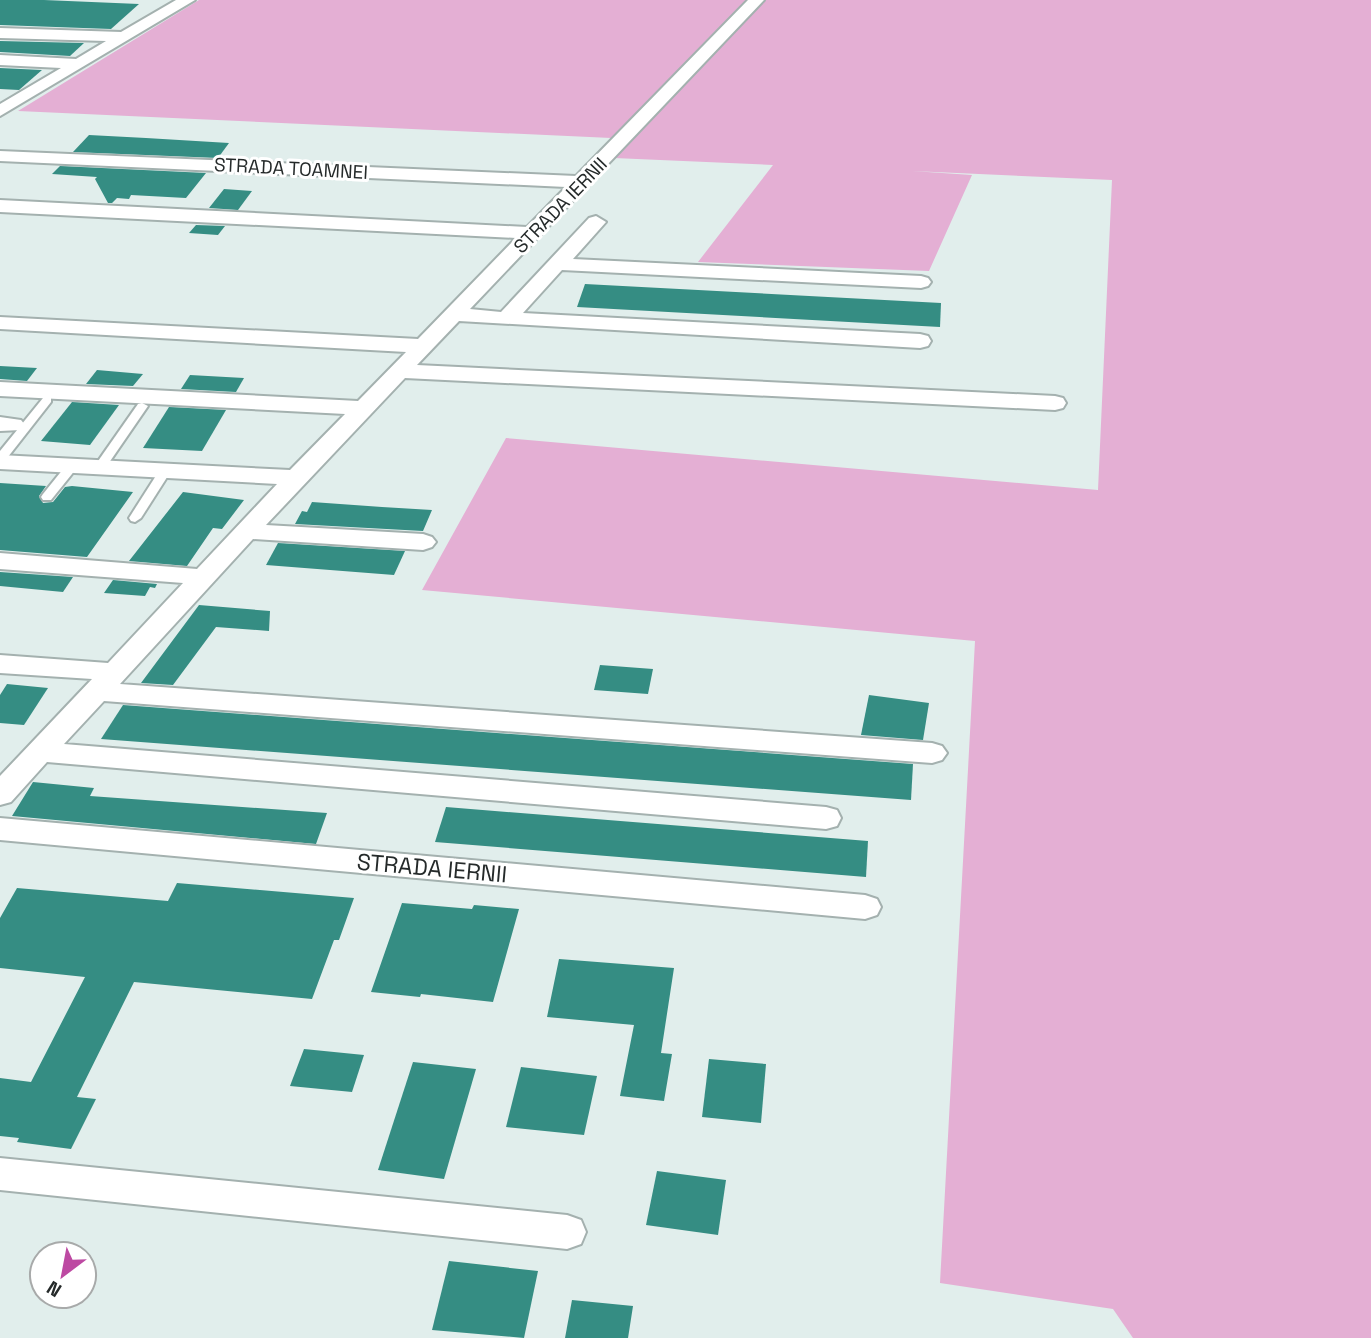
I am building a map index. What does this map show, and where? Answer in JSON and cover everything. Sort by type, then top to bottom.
[{"type":"street","points":[[0,111],[187,0]]},
{"type":"street","name":"STRADA IERNII","points":[[0,795],[246,531],[756,0]]},
{"type":"street","points":[[0,33],[122,37]]},
{"type":"street","points":[[0,60],[78,64]]},
{"type":"street","name":"STRADA TOAMNEI","points":[[0,156],[583,181]]},
{"type":"street","points":[[0,206],[533,233]]},
{"type":"street","points":[[506,319],[596,222]]},
{"type":"street","points":[[558,264],[921,282]]},
{"type":"street","points":[[456,314],[920,341]]},
{"type":"street","points":[[0,323],[424,346]]},
{"type":"street","points":[[400,371],[1055,403]]},
{"type":"street","points":[[0,389],[364,408]]},
{"type":"street","points":[[0,460],[297,478]]},
{"type":"street","points":[[246,531],[423,542]]},
{"type":"street","points":[[0,561],[204,577]]},
{"type":"street","points":[[0,664],[106,682],[932,752]]},
{"type":"street","points":[[40,752],[826,818]]},
{"type":"street","name":"STRADA IERNII","points":[[0,829],[865,907]]},
{"type":"street","points":[[0,1174],[567,1233]]},
{"type":"lane","points":[[0,460],[47,400]]},
{"type":"lane","points":[[100,467],[142,406]]},
{"type":"lane","points":[[47,497],[72,466]]},
{"type":"lane","points":[[135,518],[165,471]]},
{"type":"shaded area","points":[[199,0],[1371,0],[1371,1338],[1133,1338],[1113,1309],[940,1283],[975,641],[422,590],[506,438],[1098,490],[1112,180],[912,171],[972,175],[929,271],[698,262],[773,165],[614,158],[633,139],[18,111]]},
{"type":"building","points":[[0,0],[139,4],[111,29],[0,25]]},
{"type":"building","points":[[0,41],[84,43],[70,56],[0,52]]},
{"type":"building","points":[[0,68],[42,70],[19,90],[0,89]]},
{"type":"building","points":[[89,135],[229,143],[218,158],[73,152]]},
{"type":"building","points":[[60,166],[206,173],[186,198],[131,195],[129,199],[117,198],[108,203],[95,179],[97,177],[52,174]]},
{"type":"building","points":[[224,189],[252,191],[238,210],[209,208]]},
{"type":"building","points":[[196,225],[225,226],[218,235],[189,233]]},
{"type":"building","points":[[585,284],[941,303],[940,327],[577,307]]},
{"type":"building","points":[[0,366],[37,368],[27,381],[0,379]]},
{"type":"building","points":[[97,370],[143,374],[133,386],[86,384]]},
{"type":"building","points":[[190,375],[244,378],[236,392],[181,389]]},
{"type":"building","points":[[72,402],[119,405],[90,445],[41,441]]},
{"type":"building","points":[[169,407],[226,410],[202,451],[143,448]]},
{"type":"building","points":[[0,483],[46,486],[39,496],[43,503],[53,502],[65,487],[72,486],[133,492],[87,557],[0,550]]},
{"type":"building","points":[[183,492],[244,500],[222,529],[213,528],[187,566],[129,561]]},
{"type":"building","points":[[312,502],[432,510],[423,531],[295,524],[302,511],[307,512]]},
{"type":"building","points":[[278,543],[405,551],[394,575],[266,565]]},
{"type":"building","points":[[0,572],[73,577],[63,592],[0,586]]},
{"type":"building","points":[[113,580],[157,584],[155,588],[150,587],[145,596],[104,593]]},
{"type":"building","points":[[199,605],[270,611],[269,631],[216,627],[173,685],[141,683]]},
{"type":"building","points":[[600,665],[653,669],[648,694],[594,690]]},
{"type":"building","points":[[7,684],[48,688],[24,725],[0,723],[0,695]]},
{"type":"building","points":[[869,695],[929,703],[923,740],[861,735]]},
{"type":"building","points":[[123,705],[913,764],[911,800],[101,739]]},
{"type":"building","points":[[33,782],[94,788],[90,796],[327,813],[316,844],[12,816]]},
{"type":"building","points":[[446,807],[868,841],[866,877],[435,842]]},
{"type":"building","points":[[177,883],[354,898],[339,940],[334,940],[312,999],[134,982],[77,1097],[96,1099],[71,1149],[17,1142],[19,1138],[0,1136],[0,1078],[31,1082],[85,977],[0,968],[0,918],[17,888],[168,901]]},
{"type":"building","points":[[402,903],[472,909],[474,905],[519,909],[493,1002],[371,992]]},
{"type":"building","points":[[559,959],[674,968],[661,1053],[672,1054],[664,1101],[620,1096],[634,1025],[547,1017]]},
{"type":"building","points":[[304,1049],[364,1055],[352,1092],[290,1086]]},
{"type":"building","points":[[709,1059],[766,1064],[761,1123],[702,1117]]},
{"type":"building","points":[[413,1062],[476,1069],[444,1179],[378,1170]]},
{"type":"building","points":[[521,1067],[597,1076],[584,1135],[506,1127]]},
{"type":"building","points":[[657,1171],[726,1180],[718,1235],[646,1225]]},
{"type":"building","points":[[449,1261],[538,1271],[524,1338],[432,1330]]},
{"type":"building","points":[[572,1300],[633,1306],[628,1338],[565,1338]]}]
